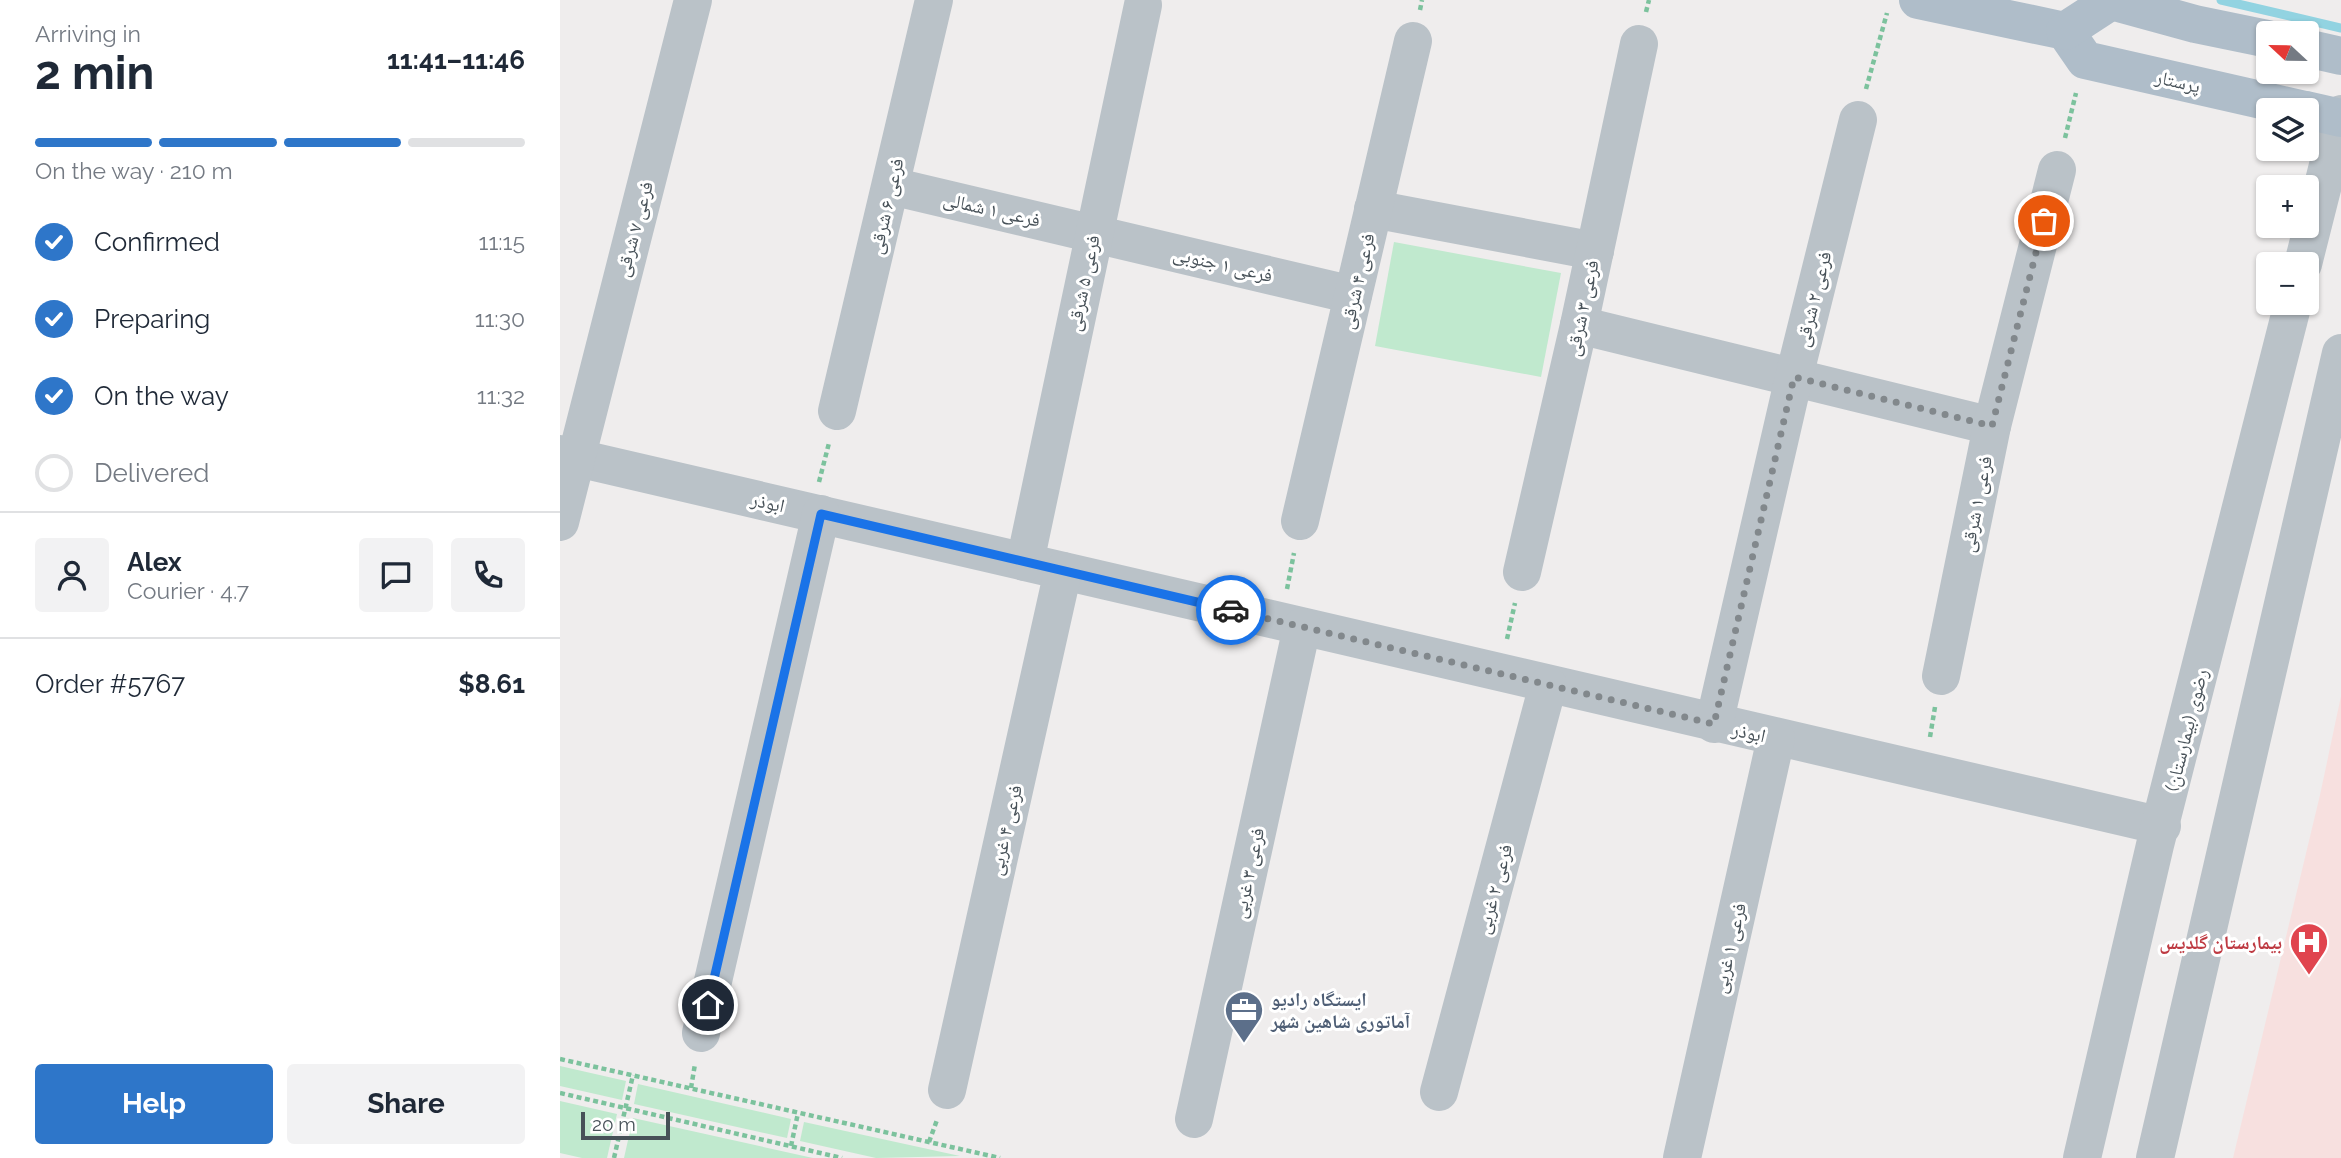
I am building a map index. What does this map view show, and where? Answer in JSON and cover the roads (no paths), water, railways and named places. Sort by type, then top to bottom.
[{"type":"main road","name":"پرستار","points":[[1918,0],[2075,45],[2329,125]]},
{"type":"main road","points":[[2075,45],[2111,1],[2195,24],[2256,37]]},
{"type":"main road","points":[[2319,51],[2341,56]]},
{"type":"street","name":"فرعی ۷ شرقی","points":[[560,522],[567,455],[693,0]]},
{"type":"street","name":"فرعی ۶ شرقی","points":[[836,411],[934,0]]},
{"type":"street","name":"فرعی ۵ شرقی","points":[[1025,562],[1143,5]]},
{"type":"street","name":"فرعی ۴ شرقی","points":[[1300,521],[1413,41]]},
{"type":"street","name":"فرعی ۳ شرقی","points":[[1522,572],[1579,325],[1639,44]]},
{"type":"street","name":"فرعی ۲ شرقی","points":[[1714,724],[1794,377],[1858,120]]},
{"type":"street","points":[[2305,252],[2329,125]]},
{"type":"street","name":"فرعی ۱ شرقی","points":[[1941,676],[1992,426],[2057,170]]},
{"type":"street","name":"فرعی ۱ شمالی","points":[[891,186],[1093,233]]},
{"type":"street","points":[[1373,209],[1595,251]]},
{"type":"street","name":"فرعی ۱ جنوبی","points":[[1093,233],[1353,295]]},
{"type":"street","name":"رضوی (بیمارستان)","points":[[2082,1158],[2290,315]]},
{"type":"street","points":[[1579,325],[1992,426]]},
{"type":"street","points":[[2155,1158],[2341,353]]},
{"type":"street","name":"ابوذر","points":[[567,455],[1714,724],[2162,826]]},
{"type":"street","points":[[701,1033],[816,513]]},
{"type":"street","name":"فرعی ۴ غربی","points":[[947,1090],[1063,571]]},
{"type":"street","name":"فرعی ۳ غربی","points":[[1194,1119],[1292,624]]},
{"type":"street","name":"فرعی ۲ غربی","points":[[1439,1092],[1548,685]]},
{"type":"street","name":"فرعی ۱ غربی","points":[[1682,1158],[1776,738]]},
{"type":"waterway","points":[[2221,0],[2341,28]]},
{"type":"place","name":"بیمارستان گلدیس","points":[[2309,976]]},
{"type":"place","name":"ایستگاه رادیو آماتوری شاهین شهر","points":[[1244,1044]]}]
